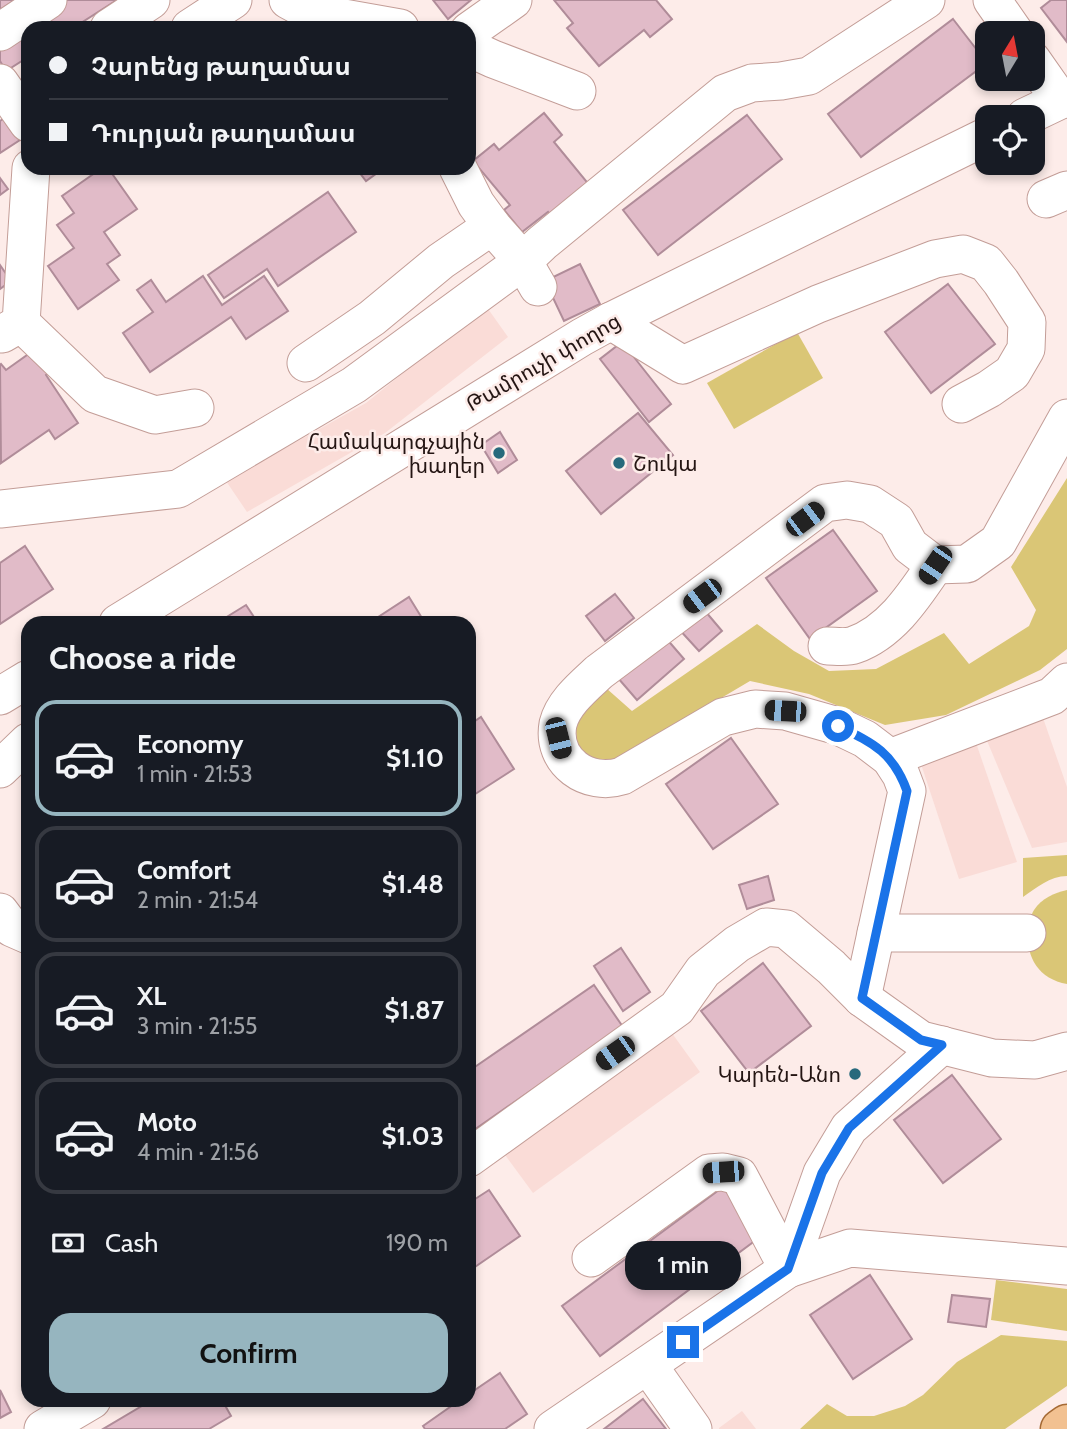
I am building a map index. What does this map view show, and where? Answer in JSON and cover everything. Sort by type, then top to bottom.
[{"type":"main road","points":[[1060,1429],[1067,1424]]},
{"type":"street","points":[[0,32],[48,0]]},
{"type":"street","points":[[120,21],[151,0]]},
{"type":"street","points":[[201,21],[233,0]]},
{"type":"street","points":[[476,26],[513,0]]},
{"type":"street","points":[[0,509],[178,489],[354,385],[530,274],[542,243],[725,93],[752,83],[809,76],[926,0]]},
{"type":"street","points":[[992,0],[1007,21]]},
{"type":"street","points":[[309,13],[358,21]]},
{"type":"street","points":[[476,52],[577,91]]},
{"type":"street","points":[[1045,76],[1063,99],[1045,108]]},
{"type":"street","name":"Թամրուչի փողոց","points":[[129,616],[502,384],[611,320],[975,142]]},
{"type":"street","points":[[30,175],[10,329],[95,394],[155,415],[195,408]]},
{"type":"street","points":[[462,175],[476,204],[530,274]]},
{"type":"street","points":[[306,363],[372,318],[441,261],[492,226]]},
{"type":"street","points":[[611,320],[683,365],[817,304],[935,259],[963,254],[986,263],[1027,322],[1026,349],[1012,373],[961,404]]},
{"type":"street","points":[[862,998],[907,791],[890,758],[865,739],[838,726],[785,711],[755,709],[723,717],[622,776],[598,779],[580,773],[562,754],[558,723],[575,695],[599,672],[825,503],[847,500],[870,504],[896,521],[910,546],[935,565],[967,564],[998,542],[1067,418]]},
{"type":"street","points":[[827,646],[852,646],[893,620],[914,596],[935,565]]},
{"type":"street","points":[[890,758],[1052,696],[1067,682]]},
{"type":"street","points":[[0,696],[21,683]]},
{"type":"street","points":[[0,769],[21,749]]},
{"type":"street","points":[[0,912],[12,928],[21,932]]},
{"type":"street","points":[[476,1153],[677,1009],[704,971],[737,944],[766,927],[786,929],[831,967],[862,998],[921,1040],[992,1058],[1035,1060],[1067,1051]]},
{"type":"street","points":[[876,933],[1027,933]]},
{"type":"street","points":[[788,1269],[822,1173],[849,1128],[942,1045]]},
{"type":"street","points":[[591,1258],[709,1173],[723,1172],[739,1176],[788,1269]]},
{"type":"street","points":[[553,1429],[788,1269],[850,1248],[1067,1266]]},
{"type":"street","points":[[648,1365],[693,1429]]},
{"type":"street","points":[[43,1429],[80,1407]]},
{"type":"shaded area","points":[[486,306],[508,337],[385,433],[247,512],[226,481],[366,403]]},
{"type":"shaded area","points":[[797,332],[823,378],[734,429],[707,383]]},
{"type":"shaded area","points":[[1067,478],[1067,649],[1040,670],[946,715],[885,725],[809,694],[750,681],[608,765],[578,751],[575,722],[606,688],[632,711],[757,624],[794,651],[829,671],[876,669],[944,633],[969,664],[1029,626],[1036,610],[1011,567]]},
{"type":"shaded area","points":[[1042,715],[1067,787],[1067,842],[1032,848],[985,736]]},
{"type":"shaded area","points":[[975,740],[1017,862],[959,879],[919,758]]},
{"type":"shaded area","points":[[1067,855],[1067,876],[1049,880],[1023,897],[1023,858]]},
{"type":"shaded area","points":[[1067,890],[1067,984],[1049,977],[1036,966],[1029,950],[1028,931],[1037,906],[1049,897]]},
{"type":"shaded area","points":[[669,1029],[700,1072],[533,1193],[500,1148]]},
{"type":"shaded area","points":[[996,1280],[1067,1289],[1067,1331],[991,1320]]},
{"type":"shaded area","points":[[1001,1335],[1067,1341],[1067,1386],[1005,1429],[800,1429],[827,1404],[847,1416],[874,1416],[905,1406],[923,1395],[957,1362]]},
{"type":"shaded area","points":[[742,1411],[756,1429],[719,1429],[719,1428]]},
{"type":"building","points":[[0,0],[15,0],[0,10]]},
{"type":"building","points":[[66,0],[117,0],[84,21],[34,21]]},
{"type":"building","points":[[433,0],[471,0],[448,19]]},
{"type":"building","points":[[554,0],[656,0],[672,19],[650,37],[644,30],[599,66],[567,28],[573,23]]},
{"type":"building","points":[[1051,0],[1067,0],[1067,42],[1041,8]]},
{"type":"building","points":[[953,19],[975,47],[975,72],[861,157],[828,114]]},
{"type":"building","points":[[21,29],[21,61],[6,71],[0,61],[0,43]]},
{"type":"building","points":[[544,113],[562,135],[554,142],[591,187],[553,218],[548,212],[522,232],[504,210],[510,205],[476,165],[476,159],[494,144],[499,150]]},
{"type":"building","points":[[747,115],[782,159],[658,255],[623,210]]},
{"type":"building","points":[[5,118],[20,140],[0,153],[0,121]]},
{"type":"building","points":[[92,175],[113,175],[137,209],[104,232],[120,255],[107,264],[119,280],[78,309],[48,266],[74,248],[57,225],[74,213],[62,196]]},
{"type":"building","points":[[361,175],[374,175],[366,181]]},
{"type":"building","points":[[0,178],[8,189],[0,195]]},
{"type":"building","points":[[328,192],[356,232],[278,286],[267,269],[224,298],[208,275]]},
{"type":"building","points":[[580,264],[600,304],[564,321],[545,281]]},
{"type":"building","points":[[0,265],[11,281],[0,289]]},
{"type":"building","points":[[203,276],[222,305],[264,276],[288,311],[246,339],[231,317],[150,372],[123,333],[153,312],[137,290],[151,280],[166,302]]},
{"type":"building","points":[[948,284],[995,344],[931,393],[885,332]]},
{"type":"building","points":[[622,342],[671,404],[649,422],[600,359]]},
{"type":"building","points":[[37,348],[52,370],[46,375],[78,423],[55,439],[49,430],[1,463],[0,365],[6,370]]},
{"type":"building","name":"Շուկա","points":[[638,413],[673,455],[601,514],[566,471]]},
{"type":"building","name":"Համակարգչային խաղեր","points":[[500,432],[517,460],[498,473],[481,445]]},
{"type":"building","points":[[833,530],[877,591],[810,639],[766,578]]},
{"type":"building","points":[[25,546],[53,589],[0,624],[0,563]]},
{"type":"building","points":[[615,594],[634,618],[605,641],[586,616]]},
{"type":"building","points":[[409,597],[421,616],[380,616]]},
{"type":"building","points":[[246,605],[253,616],[228,616]]},
{"type":"building","points":[[700,605],[722,631],[699,651],[677,627]]},
{"type":"building","points":[[665,637],[684,659],[637,700],[618,678]]},
{"type":"building","points":[[481,717],[514,769],[476,793],[476,720]]},
{"type":"building","points":[[731,738],[778,804],[713,849],[666,784]]},
{"type":"building","points":[[768,876],[774,900],[747,909],[739,885]]},
{"type":"building","points":[[621,948],[650,992],[623,1011],[594,966]]},
{"type":"building","points":[[763,963],[811,1026],[749,1073],[701,1011]]},
{"type":"building","points":[[594,985],[623,1027],[476,1129],[476,1066]]},
{"type":"building","points":[[952,1075],[1001,1139],[943,1183],[894,1120]]},
{"type":"building","points":[[723,1187],[760,1237],[600,1356],[562,1306]]},
{"type":"building","points":[[489,1190],[520,1236],[476,1266],[476,1198]]},
{"type":"building","points":[[870,1275],[912,1339],[853,1379],[810,1315]]},
{"type":"building","points":[[952,1295],[990,1299],[986,1327],[948,1322]]},
{"type":"building","points":[[500,1373],[527,1414],[505,1429],[425,1429],[423,1426],[450,1407],[476,1407],[476,1389]]},
{"type":"building","points":[[0,1390],[11,1412],[0,1418]]},
{"type":"building","points":[[643,1399],[666,1429],[604,1429]]},
{"type":"building","points":[[140,1407],[226,1407],[231,1416],[209,1429],[103,1429]]},
{"type":"place","name":"Համակարգչային խաղեր","points":[[499,453]]},
{"type":"place","name":"Շուկա","points":[[619,463]]},
{"type":"place","name":"Կարեն-Անո","points":[[855,1074]]},
{"type":"route","points":[[683,1342],[788,1269],[822,1173],[849,1128],[942,1045],[921,1040],[862,998],[907,791],[890,758],[865,739],[838,726]]}]
